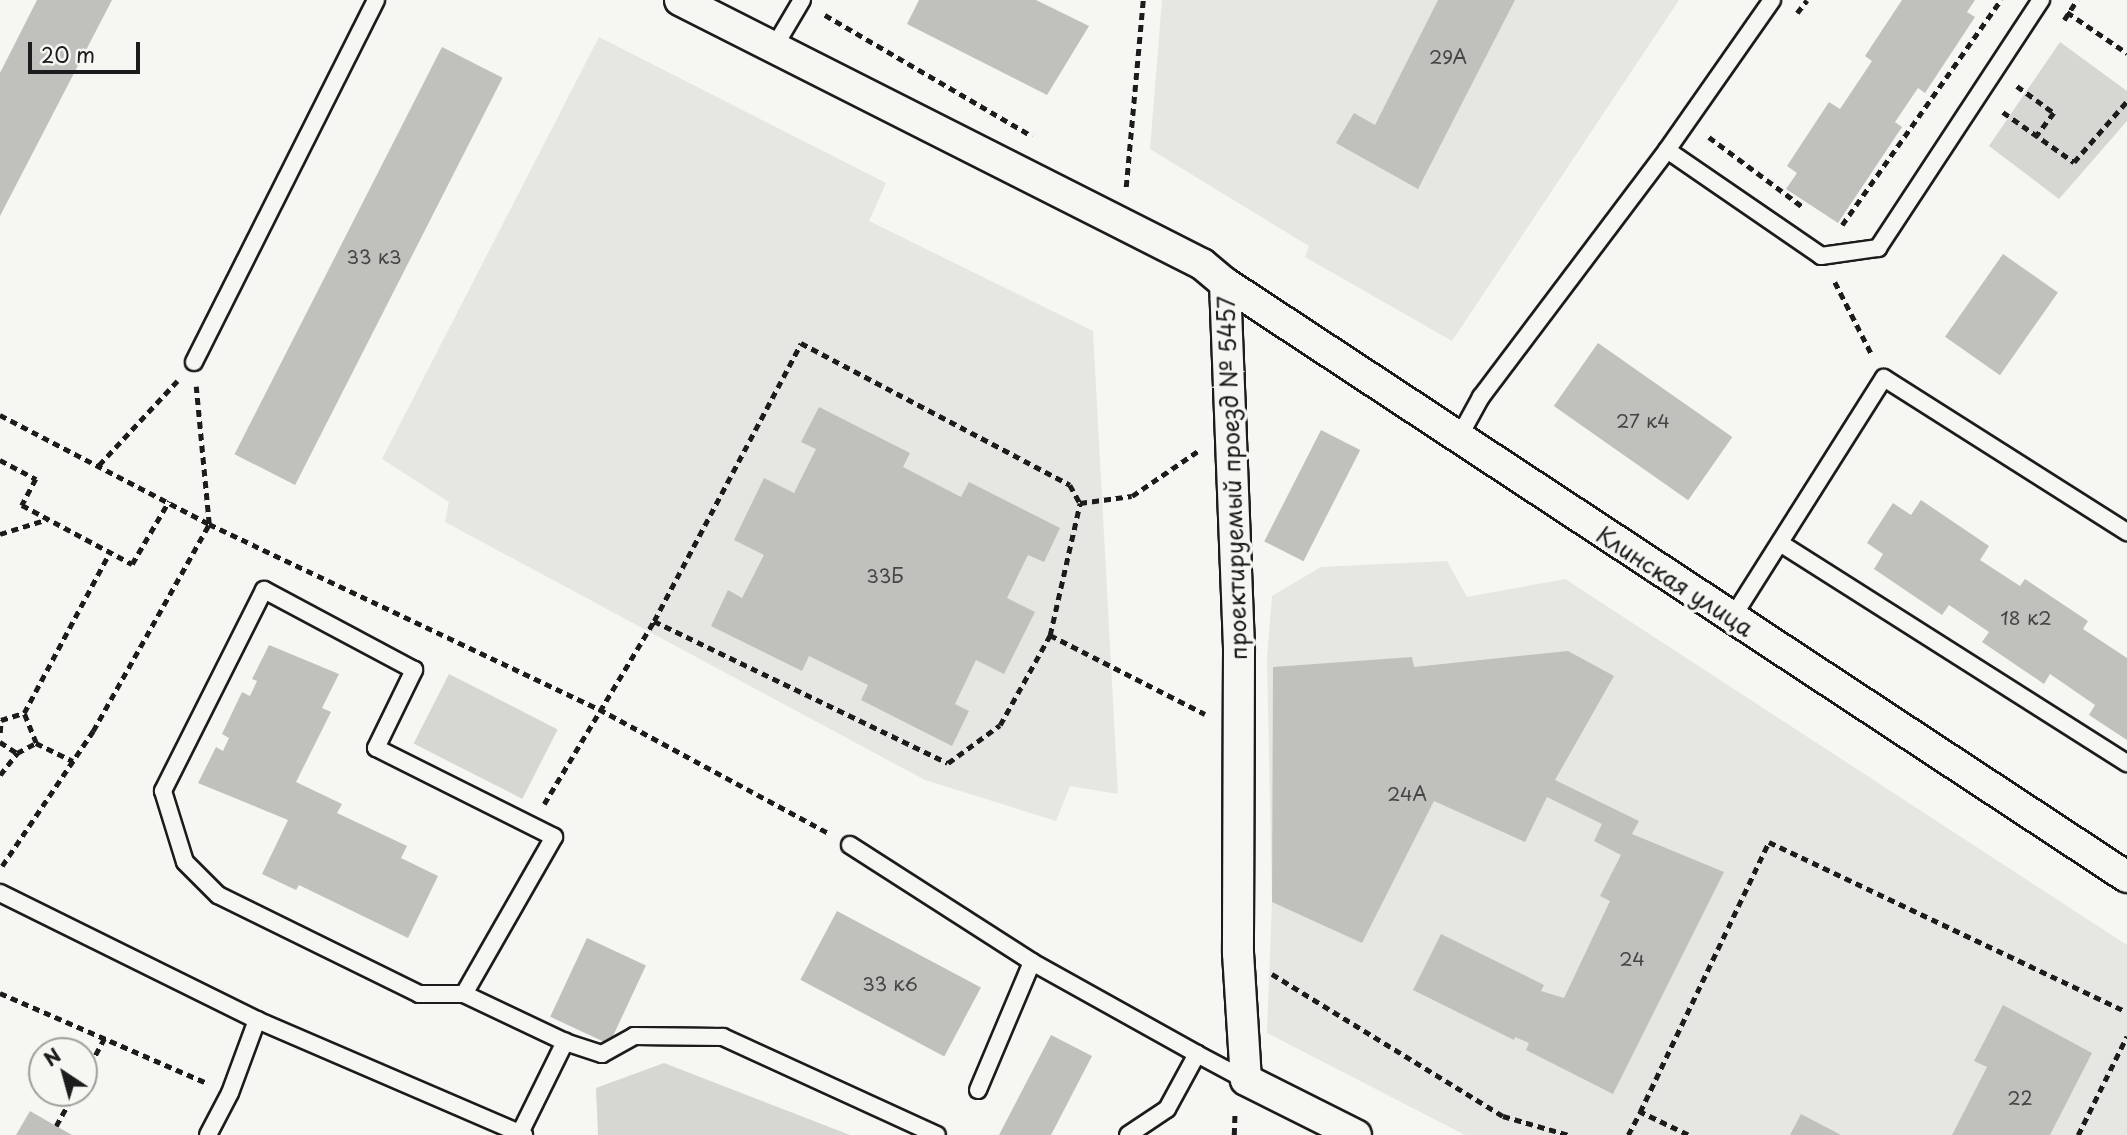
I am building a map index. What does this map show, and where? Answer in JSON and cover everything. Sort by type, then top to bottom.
[{"type":"street","name":"проектируемый проезд № 5457","points":[[680,0],[1202,264],[1225,283],[1239,650],[1240,1090]]},
{"type":"street","name":"Клинская улица","points":[[1225,283],[2127,877]]},
{"type":"street","points":[[1240,1090],[1356,1135]]},
{"type":"lane","points":[[194,362],[376,0]]},
{"type":"lane","points":[[773,49],[802,0]]},
{"type":"lane","points":[[1459,438],[1481,397],[1667,150],[1772,0]]},
{"type":"lane","points":[[1667,150],[1821,256],[1878,248],[2041,0]]},
{"type":"lane","points":[[1732,618],[1884,378],[2127,532]]},
{"type":"lane","points":[[1780,543],[2127,763]]},
{"type":"lane","points":[[464,994],[554,837],[376,748],[414,670],[264,590],[163,792],[186,862],[218,895],[419,994],[464,994],[565,1042],[602,1054],[634,1036],[723,1037],[937,1135]]},
{"type":"lane","points":[[850,845],[1032,962],[1197,1054],[1240,1090]]},
{"type":"lane","points":[[0,893],[257,1020],[522,1134],[565,1042]]},
{"type":"lane","points":[[978,1090],[1032,962]]},
{"type":"lane","points":[[208,1135],[230,1093],[257,1020]]},
{"type":"lane","points":[[1128,1135],[1167,1109],[1197,1054]]},
{"type":"path","points":[[802,0],[1042,142]]},
{"type":"path","points":[[1114,185],[1126,192],[1143,0]]},
{"type":"path","points":[[1837,232],[2001,0]]},
{"type":"path","points":[[2062,23],[2077,0]]},
{"type":"path","points":[[2069,13],[2127,53]]},
{"type":"path","points":[[1995,71],[2054,113],[2036,137]]},
{"type":"path","points":[[2014,97],[2026,77]]},
{"type":"path","points":[[2008,106],[2002,114],[2074,162],[2127,101]]},
{"type":"path","points":[[1706,135],[1815,216]]},
{"type":"path","points":[[1821,256],[1884,378]]},
{"type":"path","points":[[531,825],[654,621],[801,343],[1070,485],[1080,503],[1050,635],[1000,725],[948,763],[654,621]]},
{"type":"path","points":[[99,465],[194,362]]},
{"type":"path","points":[[0,869],[73,761],[209,524],[194,362]]},
{"type":"path","points":[[0,415],[209,524],[599,709],[850,845]]},
{"type":"path","points":[[1080,503],[1132,496],[1208,444],[1230,423]]},
{"type":"path","points":[[0,460],[36,479],[22,505],[132,564],[169,501]]},
{"type":"path","points":[[0,534],[48,519]]},
{"type":"path","points":[[0,733],[1,720],[24,713],[110,552]]},
{"type":"path","points":[[1050,635],[1207,715]]},
{"type":"path","points":[[24,713],[36,743],[73,761]]},
{"type":"path","points":[[0,742],[17,754]]},
{"type":"path","points":[[0,775],[17,754],[36,743]]},
{"type":"path","points":[[1628,1135],[1769,842],[2127,1012]]},
{"type":"path","points":[[1238,953],[1503,1116],[1569,1135]]},
{"type":"path","points":[[0,993],[230,1093]]},
{"type":"path","points":[[2078,1135],[2127,1036]]},
{"type":"path","points":[[98,1051],[106,1037]]},
{"type":"path","points":[[1234,1135],[1240,1090]]},
{"type":"path","points":[[56,1126],[66,1107]]},
{"type":"path","points":[[1640,1112],[1688,1135]]},
{"type":"shaded area","points":[[1162,0],[1679,0],[1452,341],[1305,257],[1309,246],[1150,149]]},
{"type":"shaded area","points":[[599,37],[886,183],[869,221],[1093,331],[1118,794],[1070,786],[1056,821],[925,780],[445,522],[449,502],[382,459]]},
{"type":"shaded area","points":[[2060,42],[2127,91],[2127,121],[2059,199],[1989,146]]},
{"type":"shaded area","points":[[1447,561],[1467,597],[1565,579],[2127,945],[2127,1135],[1465,1135],[1267,1033],[1272,902],[1267,658],[1272,596],[1321,567]]},
{"type":"shaded area","points":[[449,674],[558,729],[522,799],[414,743]]},
{"type":"shaded area","points":[[664,1063],[850,1135],[598,1135],[596,1088]]},
{"type":"building","points":[[37,0],[112,0],[0,216],[0,73]]},
{"type":"building","points":[[919,0],[1036,0],[1089,26],[1047,95],[907,24]]},
{"type":"building","points":[[1438,0],[1515,0],[1418,189],[1336,143],[1354,113],[1375,125]]},
{"type":"building","points":[[1902,0],[1975,0],[1967,12],[1975,17],[1925,93],[1918,88],[1895,122],[1902,127],[1838,223],[1786,189],[1797,173],[1787,166],[1829,102],[1840,109],[1872,61],[1865,56]]},
{"type":"building","points":[[442,47],[503,78],[295,485],[235,454]]},
{"type":"building","points":[[2003,254],[2058,292],[2000,375],[1945,337]]},
{"type":"building","points":[[1598,343],[1732,437],[1688,500],[1554,406]]},
{"type":"building","points":[[819,407],[910,453],[903,467],[961,497],[969,482],[1060,528],[1044,562],[1028,555],[1007,598],[1035,612],[1004,674],[976,660],[955,704],[969,711],[952,746],[861,700],[868,685],[809,656],[802,671],[711,626],[728,590],[742,598],[764,555],[734,540],[764,478],[794,493],[816,449],[801,442]]},
{"type":"building","points":[[1321,430],[1360,450],[1303,561],[1264,541]]},
{"type":"building","points":[[1921,500],[1989,546],[1980,560],[2020,586],[2025,579],[2088,621],[2083,629],[2127,658],[2127,740],[2089,715],[2095,705],[2050,674],[2044,684],[1982,642],[1989,632],[1949,605],[1942,615],[1874,569],[1883,554],[1867,543],[1893,503],[1911,515]]},
{"type":"building","points":[[269,645],[339,674],[322,708],[331,712],[296,782],[342,804],[337,813],[407,846],[401,858],[438,876],[408,938],[299,885],[296,890],[262,874],[288,820],[198,783],[216,747],[223,751],[229,738],[222,734],[242,692],[250,696],[257,681],[252,679]]},
{"type":"building","points":[[1568,651],[1614,676],[1555,780],[1639,821],[1632,834],[1724,872],[1613,1094],[1526,1050],[1529,1043],[1515,1037],[1514,1040],[1413,990],[1441,934],[1544,985],[1541,991],[1564,998],[1610,901],[1600,896],[1621,855],[1594,841],[1602,824],[1547,797],[1525,842],[1434,801],[1362,943],[1272,902],[1273,667],[1412,657],[1414,667]]},
{"type":"building","points":[[837,911],[981,988],[944,1056],[800,980]]},
{"type":"building","points":[[587,938],[646,965],[609,1044],[550,1017]]},
{"type":"building","points":[[2003,1005],[2092,1053],[2050,1135],[1952,1135],[1987,1067],[1974,1061]]},
{"type":"building","points":[[1051,1035],[1092,1056],[1051,1135],[999,1135]]},
{"type":"building","points":[[30,1111],[56,1126],[72,1135],[16,1135]]},
{"type":"building","points":[[1801,1114],[1841,1135],[1790,1135]]}]
